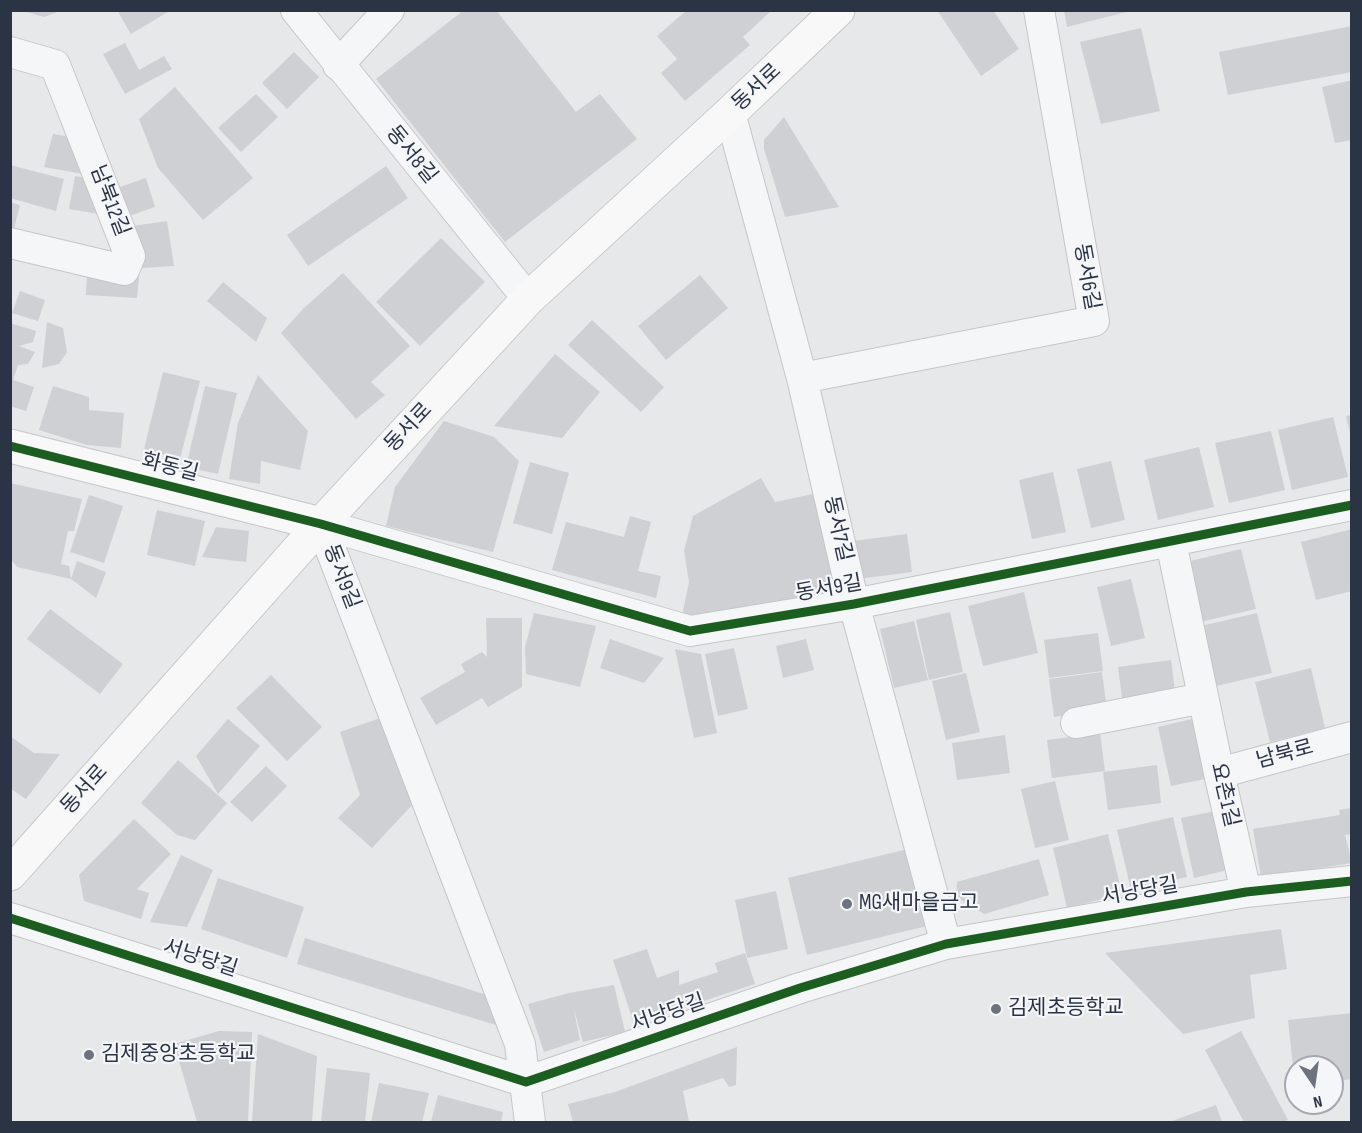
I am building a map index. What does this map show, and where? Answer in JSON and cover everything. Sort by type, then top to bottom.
[{"type":"main road","name":"동서로","points":[[10,874],[321,524],[528,299],[838,10]]},
{"type":"main road","name":"화동길","points":[[10,446],[321,524]]},
{"type":"street","name":"동서8길","points":[[296,10],[528,299]]},
{"type":"street","points":[[338,65],[389,10]]},
{"type":"street","name":"동서6길","points":[[802,378],[1094,321],[1039,10]]},
{"type":"street","name":"남북12길","points":[[10,52],[56,65],[130,256],[124,270],[10,243]]},
{"type":"street","name":"동서7길","points":[[730,113],[802,378],[854,604],[946,944]]},
{"type":"street","name":"동서9길","points":[[321,524],[690,631],[854,604],[1352,506]]},
{"type":"street","name":"동서9길","points":[[321,524],[520,1044],[530,1122]]},
{"type":"street","name":"요촌1길","points":[[1171,542],[1246,892]]},
{"type":"street","points":[[1076,723],[1203,698]]},
{"type":"street","name":"남북로","points":[[1219,773],[1352,737]]},
{"type":"street","name":"서낭당길","points":[[10,918],[526,1082],[800,988],[946,944],[1246,892],[1352,880]]},
{"type":"building","points":[[19,10],[60,10],[60,11],[44,17]]},
{"type":"building","points":[[117,10],[171,10],[131,34]]},
{"type":"building","points":[[464,10],[496,10],[576,112],[600,94],[637,139],[505,242],[376,79]]},
{"type":"building","points":[[687,10],[772,10],[743,37],[750,45],[685,101],[661,73],[677,59],[657,36]]},
{"type":"building","points":[[937,10],[993,10],[1019,49],[981,76]]},
{"type":"building","points":[[1064,10],[1130,10],[1131,11],[1067,27]]},
{"type":"building","points":[[1352,26],[1352,72],[1228,95],[1219,52]]},
{"type":"building","points":[[1141,28],[1160,111],[1101,124],[1080,42]]},
{"type":"building","points":[[125,43],[139,70],[164,56],[172,69],[125,94],[103,54]]},
{"type":"building","points":[[294,52],[319,77],[287,109],[262,83]]},
{"type":"building","points":[[1352,80],[1352,140],[1335,143],[1322,87]]},
{"type":"building","points":[[175,87],[253,178],[203,220],[158,168],[139,119]]},
{"type":"building","points":[[256,94],[278,117],[241,152],[218,128]]},
{"type":"building","points":[[784,117],[839,207],[785,217],[764,149],[764,140]]},
{"type":"building","points":[[53,134],[78,138],[89,175],[44,167]]},
{"type":"building","points":[[10,165],[64,179],[56,211],[10,198]]},
{"type":"building","points":[[386,166],[408,198],[308,266],[287,235]]},
{"type":"building","points":[[75,176],[91,179],[105,215],[69,209]]},
{"type":"building","points":[[146,178],[155,207],[123,218],[114,189]]},
{"type":"building","points":[[10,202],[20,205],[14,229],[10,229]]},
{"type":"building","points":[[167,221],[174,266],[141,268],[126,227]]},
{"type":"building","points":[[441,238],[485,282],[420,346],[376,302]]},
{"type":"building","points":[[343,273],[410,346],[371,382],[385,395],[356,419],[281,333],[304,308]]},
{"type":"building","points":[[87,274],[139,277],[137,298],[86,295]]},
{"type":"building","points":[[700,275],[728,308],[666,360],[638,326]]},
{"type":"building","points":[[223,282],[267,318],[256,342],[207,301]]},
{"type":"building","points":[[20,291],[45,300],[38,321],[12,313]]},
{"type":"building","points":[[592,320],[664,387],[641,412],[568,345]]},
{"type":"building","points":[[47,322],[63,328],[67,352],[59,364],[42,368]]},
{"type":"building","points":[[10,323],[36,331],[33,342],[19,346],[35,352],[28,364],[18,365],[13,380],[34,387],[26,411],[10,406]]},
{"type":"building","points":[[555,354],[600,392],[562,438],[494,426]]},
{"type":"building","points":[[163,372],[200,381],[180,459],[144,449]]},
{"type":"building","points":[[258,375],[308,431],[300,470],[261,461],[260,484],[229,479],[238,423]]},
{"type":"building","points":[[53,386],[89,397],[89,410],[124,413],[121,448],[87,445],[39,430]]},
{"type":"building","points":[[205,386],[237,393],[218,474],[186,467]]},
{"type":"building","points":[[1352,415],[1352,437],[1351,437],[1346,416]]},
{"type":"building","points":[[1333,417],[1348,477],[1292,490],[1278,430]]},
{"type":"building","points":[[444,421],[494,437],[519,461],[493,552],[386,526],[395,487]]},
{"type":"building","points":[[1271,431],[1285,490],[1229,503],[1215,443]]},
{"type":"building","points":[[1199,447],[1214,507],[1158,520],[1144,460]]},
{"type":"building","points":[[1111,461],[1125,520],[1091,528],[1077,469]]},
{"type":"building","points":[[530,462],[569,473],[552,534],[513,523]]},
{"type":"building","points":[[1053,472],[1066,532],[1032,539],[1019,480]]},
{"type":"building","points":[[761,478],[775,502],[822,492],[839,572],[832,591],[691,621],[683,611],[689,582],[684,551],[693,516]]},
{"type":"building","points":[[10,483],[82,499],[74,531],[68,531],[61,564],[69,566],[71,579],[17,567],[10,558]]},
{"type":"building","points":[[89,495],[123,506],[104,563],[70,552]]},
{"type":"building","points":[[157,510],[205,521],[195,566],[147,555]]},
{"type":"building","points":[[630,516],[651,522],[638,571],[661,576],[656,598],[552,570],[566,522],[624,537]]},
{"type":"building","points":[[216,527],[249,531],[246,562],[202,557]]},
{"type":"building","points":[[1352,529],[1352,591],[1316,600],[1301,542]]},
{"type":"building","points":[[907,534],[912,572],[858,579],[853,541]]},
{"type":"building","points":[[1241,549],[1256,609],[1200,622],[1186,562]]},
{"type":"building","points":[[77,561],[106,572],[96,598],[71,579]]},
{"type":"building","points":[[1131,579],[1145,638],[1111,646],[1097,587]]},
{"type":"building","points":[[1024,592],[1038,653],[983,666],[968,606]]},
{"type":"building","points":[[50,609],[123,664],[100,694],[27,639]]},
{"type":"building","points":[[950,612],[963,672],[929,680],[916,620]]},
{"type":"building","points":[[534,613],[596,626],[580,687],[526,674],[525,647]]},
{"type":"building","points":[[1257,613],[1272,673],[1216,686],[1201,626]]},
{"type":"building","points":[[486,618],[522,618],[522,687],[488,707],[482,698],[436,725],[420,698],[465,672],[461,664],[482,652],[487,657]]},
{"type":"building","points":[[914,621],[928,680],[894,688],[880,629]]},
{"type":"building","points":[[1098,633],[1103,671],[1049,678],[1044,640]]},
{"type":"building","points":[[610,639],[664,658],[644,683],[600,668]]},
{"type":"building","points":[[806,639],[814,670],[783,678],[776,646]]},
{"type":"building","points":[[734,648],[748,709],[718,716],[705,654]]},
{"type":"building","points":[[675,649],[701,654],[717,733],[694,738]]},
{"type":"building","points":[[1171,660],[1176,698],[1123,705],[1118,667]]},
{"type":"building","points":[[1311,668],[1325,728],[1270,742],[1255,682]]},
{"type":"building","points":[[1102,672],[1107,710],[1054,717],[1049,679]]},
{"type":"building","points":[[966,673],[980,732],[946,740],[932,681]]},
{"type":"building","points":[[271,675],[322,727],[287,761],[236,708]]},
{"type":"building","points":[[383,717],[414,803],[372,848],[338,818],[360,795],[340,732]]},
{"type":"building","points":[[228,719],[260,746],[218,794],[196,756]]},
{"type":"building","points":[[1192,719],[1205,779],[1171,786],[1158,727]]},
{"type":"building","points":[[1100,733],[1105,771],[1052,778],[1047,740]]},
{"type":"building","points":[[1005,735],[1010,773],[957,780],[952,743]]},
{"type":"building","points":[[10,736],[34,753],[60,754],[26,799],[10,788]]},
{"type":"building","points":[[178,760],[227,803],[195,840],[177,835],[141,803]]},
{"type":"building","points":[[1157,765],[1161,803],[1108,810],[1103,772]]},
{"type":"building","points":[[266,766],[287,786],[252,822],[230,802]]},
{"type":"building","points":[[1055,781],[1069,840],[1035,848],[1021,789]]},
{"type":"building","points":[[1352,808],[1352,834],[1345,835],[1352,863],[1261,877],[1253,829],[1340,815],[1339,810]]},
{"type":"building","points":[[1215,811],[1228,870],[1194,878],[1181,818]]},
{"type":"building","points":[[1173,817],[1187,877],[1131,890],[1117,830]]},
{"type":"building","points":[[134,819],[171,854],[137,889],[149,893],[141,919],[84,901],[79,875]]},
{"type":"building","points":[[1108,834],[1122,894],[1067,908],[1053,848]]},
{"type":"building","points":[[912,848],[931,925],[807,955],[788,878]]},
{"type":"building","points":[[181,855],[213,870],[187,927],[150,922]]},
{"type":"building","points":[[1039,859],[1049,895],[984,914],[956,897],[957,882]]},
{"type":"building","points":[[218,878],[304,907],[287,958],[201,929]]},
{"type":"building","points":[[776,891],[788,949],[747,958],[735,900]]},
{"type":"building","points":[[1281,929],[1287,969],[1250,975],[1255,1018],[1183,1034],[1105,953]]},
{"type":"building","points":[[305,938],[487,995],[499,1026],[297,964]]},
{"type":"building","points":[[647,949],[657,978],[679,970],[679,985],[718,972],[715,963],[745,953],[755,984],[634,1024],[613,960]]},
{"type":"building","points":[[614,985],[625,1032],[583,1042],[573,1006],[580,1040],[544,1052],[528,1004],[569,993]]},
{"type":"building","points":[[1352,1013],[1352,1079],[1344,1080],[1344,1055],[1292,1055],[1288,1020]]},
{"type":"building","points":[[219,1031],[252,1032],[248,1122],[197,1122],[174,1044]]},
{"type":"building","points":[[1241,1031],[1288,1120],[1244,1122],[1205,1050]]},
{"type":"building","points":[[258,1034],[317,1056],[312,1122],[252,1122]]},
{"type":"building","points":[[737,1047],[736,1085],[729,1087],[723,1078],[683,1091],[689,1122],[573,1122],[568,1104],[615,1092]]},
{"type":"building","points":[[327,1068],[370,1073],[365,1122],[321,1122]]},
{"type":"building","points":[[379,1083],[429,1093],[422,1122],[371,1122]]},
{"type":"building","points":[[438,1095],[503,1112],[501,1122],[431,1122]]},
{"type":"building","points":[[1216,1105],[1222,1122],[1169,1122]]},
{"type":"cycle path","points":[[10,446],[321,524],[690,631],[854,604],[1352,505]]},
{"type":"cycle path","points":[[10,918],[526,1082],[800,988],[946,944],[1246,892],[1352,881]]},
{"type":"place","name":"MG새마을금고","points":[[847,904]]},
{"type":"place","name":"김제초등학교","points":[[996,1009]]},
{"type":"place","name":"김제중앙초등학교","points":[[89,1055]]}]
